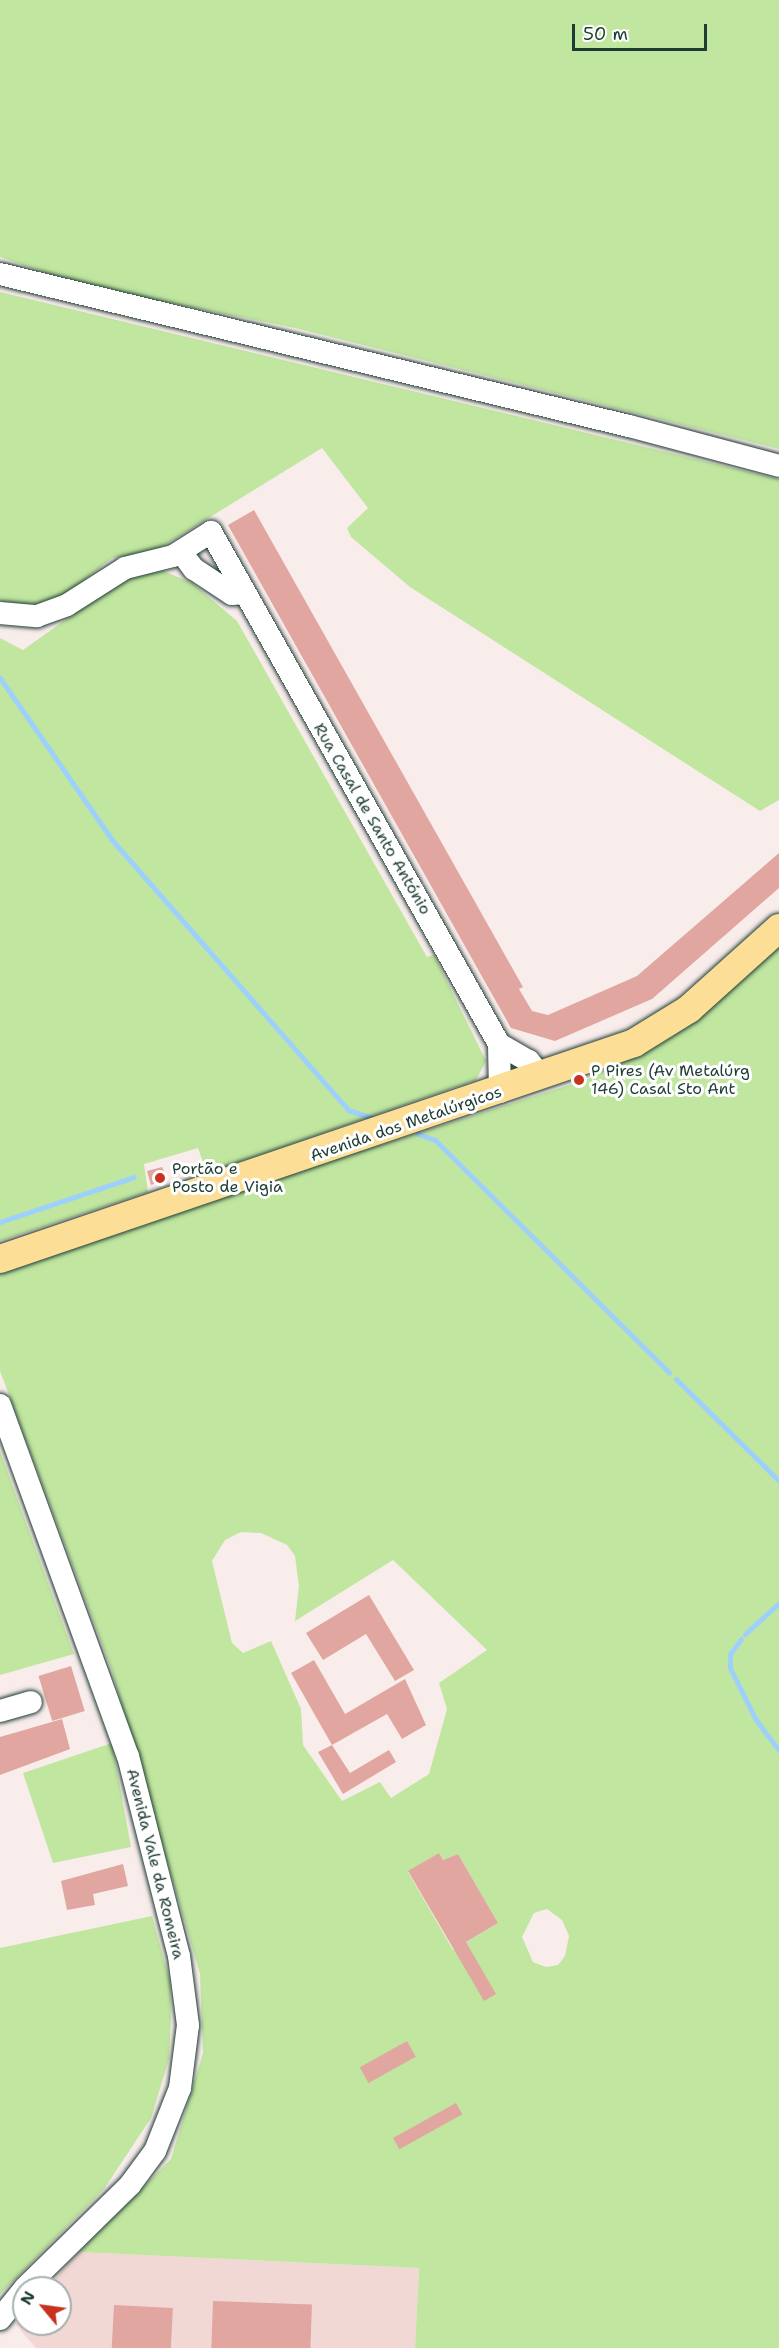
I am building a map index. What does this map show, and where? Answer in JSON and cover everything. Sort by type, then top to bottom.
[{"type":"main road","name":"Avenida dos Metalúrgicos","points":[[0,1259],[500,1092],[623,1048],[663,1026],[713,989],[779,928]]},
{"type":"street","points":[[0,274],[629,426],[779,466]]},
{"type":"street","name":"Rua Casal de Santo António","points":[[181,552],[211,532],[499,1044],[500,1092]]},
{"type":"street","points":[[0,613],[37,616],[67,605],[125,568],[181,552],[194,569],[232,594],[244,593]]},
{"type":"street","points":[[499,1044],[529,1061],[541,1077]]},
{"type":"street","name":"Avenida Vale da Romeira","points":[[0,1405],[128,1756],[179,1956],[188,2025],[180,2088],[155,2151],[130,2185],[36,2276]]},
{"type":"street","points":[[0,1711],[31,1702]]},
{"type":"street","name":"Avenida Vale da Romeira","points":[[0,2319],[12,2304]]},
{"type":"shaded area","points":[[79,2252],[419,2268],[415,2348],[36,2348],[26,2336],[72,2336],[72,2276],[58,2276]]},
{"type":"green space","points":[[0,0],[779,0],[779,449],[295,328],[77,284],[0,257]]},
{"type":"green space","points":[[0,292],[779,479],[779,800],[760,811],[410,587],[351,537],[347,528],[368,508],[322,448],[150,554],[112,558],[54,604],[8,605],[0,600]]},
{"type":"green space","points":[[135,570],[161,570],[192,583],[237,621],[427,957],[434,955],[486,1061],[476,1080],[207,1173],[198,1148],[144,1164],[148,1192],[0,1241],[0,638],[23,650]]},
{"type":"green space","points":[[779,945],[779,2348],[415,2348],[419,2268],[79,2252],[171,2159],[203,2053],[200,1974],[111,1668],[0,1371],[0,1273],[221,1196],[588,1079],[673,1033]],"holes":[[[241,1532],[261,1533],[287,1545],[295,1556],[299,1586],[295,1621],[393,1560],[487,1650],[439,1683],[447,1709],[429,1774],[391,1798],[380,1782],[342,1801],[303,1745],[301,1709],[271,1641],[243,1653],[232,1643],[212,1561],[225,1540]],[[439,1853],[443,1860],[458,1854],[498,1923],[453,1950],[408,1872]],[[547,1909],[562,1920],[569,1936],[565,1956],[558,1965],[546,1967],[533,1962],[522,1937],[534,1913]]]},
{"type":"green space","points":[[0,1451],[74,1654],[0,1675]]},
{"type":"green space","points":[[112,1743],[131,1847],[53,1863],[23,1773]]},
{"type":"green space","points":[[152,1916],[170,1981],[171,2018],[169,2059],[151,2118],[104,2189],[18,2276],[12,2276],[12,2282],[0,2294],[0,1948]]},
{"type":"building","points":[[254,510],[523,987],[519,989],[532,1011],[548,1015],[637,976],[779,853],[779,888],[652,999],[555,1041],[511,1028],[228,525]]},
{"type":"building","points":[[162,1167],[168,1179],[151,1185],[147,1171]]},
{"type":"building","points":[[369,1595],[414,1670],[395,1681],[366,1634],[323,1660],[306,1633]]},
{"type":"building","points":[[314,1660],[345,1714],[405,1679],[426,1725],[402,1739],[387,1714],[332,1745],[291,1673]]},
{"type":"building","points":[[71,1666],[85,1711],[52,1721],[38,1676]]},
{"type":"building","points":[[62,1719],[70,1749],[0,1775],[0,1737]]},
{"type":"building","points":[[332,1745],[350,1773],[389,1750],[396,1762],[343,1794],[318,1752]]},
{"type":"building","points":[[439,1853],[443,1860],[458,1854],[498,1923],[466,1942],[496,1994],[484,2001],[408,1871]]},
{"type":"building","points":[[123,1864],[128,1886],[93,1894],[95,1905],[67,1910],[61,1881]]},
{"type":"building","points":[[407,2041],[416,2057],[368,2083],[360,2067]]},
{"type":"building","points":[[456,2103],[462,2114],[399,2149],[393,2138]]},
{"type":"building","points":[[213,2301],[312,2304],[310,2348],[211,2348]]},
{"type":"building","points":[[114,2305],[173,2308],[171,2348],[112,2348]]},
{"type":"waterway","points":[[0,678],[112,840],[348,1110],[376,1119]]},
{"type":"waterway","points":[[418,1134],[435,1140],[669,1372]]},
{"type":"waterway","points":[[0,1222],[134,1177]]},
{"type":"waterway","points":[[676,1379],[779,1481]]},
{"type":"waterway","points":[[745,1634],[779,1603]]},
{"type":"waterway","points":[[741,1639],[730,1654],[730,1668],[756,1720],[779,1750]]},
{"type":"place","name":"P Pires (Av Metalúrg 146) Casal Sto Ant","points":[[579,1080]]},
{"type":"place","name":"Portão e Posto de Vigia","points":[[160,1178]]}]
